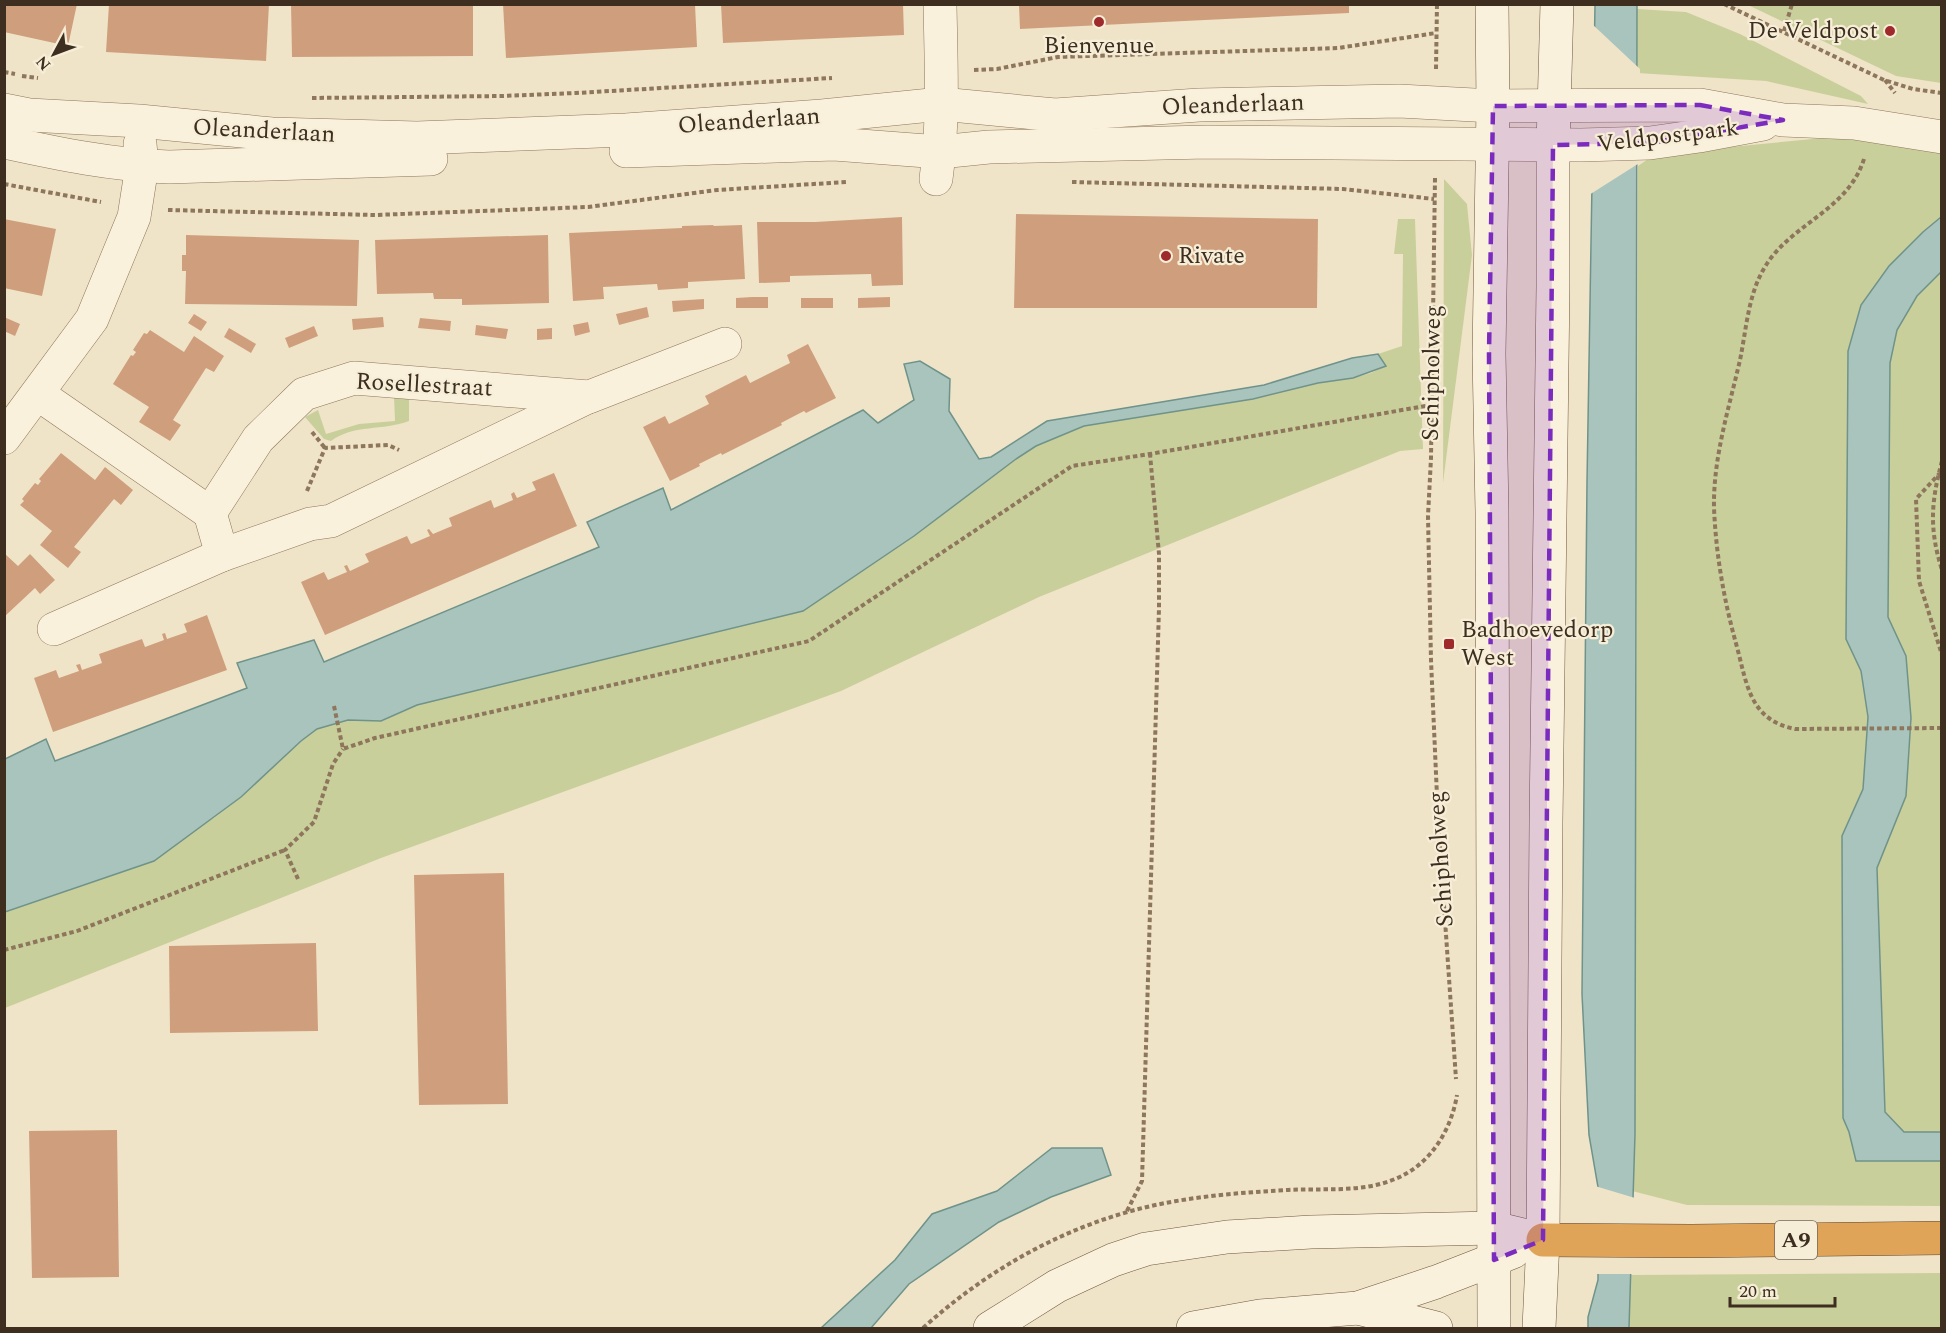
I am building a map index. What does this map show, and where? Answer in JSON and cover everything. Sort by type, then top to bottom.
[{"type":"highway","name":"A9","points":[[1552,1240],[1941,1238]]},
{"type":"street","points":[[938,165],[942,71],[940,4]]},
{"type":"street","name":"Schipholweg","points":[[1492,4],[1493,145],[1489,354],[1492,512],[1494,1329]]},
{"type":"street","points":[[1539,1329],[1552,1240],[1546,823],[1553,287],[1569,105],[1557,4]]},
{"type":"street","name":"Oleanderlaan","points":[[4,110],[29,115],[139,121],[272,134],[417,138],[637,129],[822,116],[941,104],[1055,115],[1199,105],[1399,101],[1493,106]]},
{"type":"street","name":"Veldpostpark","points":[[1493,106],[1700,105],[1783,120],[1854,123],[1941,138]]},
{"type":"street","name":"Veldpostpark","points":[[1493,145],[1650,143],[1783,120]]},
{"type":"street","points":[[4,438],[92,319],[134,217],[142,166],[139,121]]},
{"type":"street","name":"Oleanderlaan","points":[[4,142],[77,158],[142,166],[358,162],[834,144],[938,165],[989,147],[1207,142],[1493,145]]},
{"type":"street","name":"Rosellestraat","points":[[54,629],[222,555],[310,524],[331,521],[589,397],[725,344]]},
{"type":"street","name":"Rosellestraat","points":[[210,513],[258,439],[304,394],[354,378],[589,397]]},
{"type":"street","points":[[38,394],[210,513],[222,555]]},
{"type":"street","points":[[990,1329],[1057,1286],[1113,1260],[1146,1249],[1227,1237],[1275,1234],[1494,1228],[1552,1240]]},
{"type":"street","points":[[1193,1329],[1260,1316],[1358,1308],[1552,1240]]},
{"type":"street","points":[[1358,1308],[1436,1329]]},
{"type":"path","points":[[1436,102],[1437,4]]},
{"type":"path","points":[[1724,4],[1884,80],[1913,89],[1941,93]]},
{"type":"path","points":[[1784,31],[1792,4]]},
{"type":"path","points":[[942,71],[997,69],[1058,57],[1338,48],[1436,33]]},
{"type":"path","points":[[4,72],[40,79]]},
{"type":"path","name":"Oleanderlaan","points":[[300,98],[566,94],[839,77]]},
{"type":"path","name":"Schipholweg","points":[[1435,144],[1428,516],[1431,660],[1438,819],[1456,1080]]},
{"type":"path","points":[[1866,152],[1863,163],[1845,192],[1833,205],[1781,244],[1769,259],[1755,288],[1719,455],[1714,506],[1722,586],[1737,649],[1754,703],[1773,723],[1786,727],[1848,729],[1941,728]]},
{"type":"path","points":[[4,183],[135,209],[375,215],[588,207],[717,190],[847,182]]},
{"type":"path","points":[[1062,182],[1343,189],[1434,199]]},
{"type":"path","points":[[4,950],[77,931],[285,850],[314,822],[333,764],[343,749],[375,738],[809,641],[1072,466],[1431,405]]},
{"type":"path","points":[[310,524],[307,493],[325,448],[388,446],[414,456],[426,476]]},
{"type":"path","points":[[1127,1212],[1142,1181],[1144,1122],[1159,608],[1159,554],[1150,454]]},
{"type":"path","points":[[1941,461],[1931,520],[1941,570]]},
{"type":"path","points":[[1940,475],[1916,499],[1919,581],[1941,655]]},
{"type":"path","points":[[334,706],[343,749]]},
{"type":"path","points":[[285,850],[298,879]]},
{"type":"path","points":[[923,1329],[963,1294],[1016,1258],[1101,1220],[1192,1197],[1367,1187],[1397,1179],[1433,1152],[1443,1139],[1454,1111],[1457,1092]]},
{"type":"highlighted area","points":[[1700,105],[1783,120],[1650,143],[1553,145],[1543,1240],[1494,1260],[1489,354],[1493,106]]},
{"type":"green space","name":"De Veldpost","points":[[1748,5],[1941,5],[1941,83],[1896,76]]},
{"type":"green space","points":[[1637,9],[1686,12],[1740,34],[1861,96],[1868,104],[1766,81],[1637,73]]},
{"type":"green space","points":[[1844,136],[1941,151],[1941,217],[1889,266],[1861,305],[1848,351],[1846,639],[1861,671],[1868,717],[1863,789],[1842,836],[1843,1118],[1856,1161],[1941,1161],[1941,1206],[1687,1205],[1632,1191],[1635,1134],[1638,166],[1651,157]]},
{"type":"green space","points":[[1444,179],[1467,204],[1472,255],[1443,483]]},
{"type":"green space","points":[[1398,219],[1415,219],[1423,449],[1400,451],[1039,597],[841,691],[381,858],[5,1008],[5,912],[81,886],[214,818],[317,729],[348,720],[382,721],[417,705],[914,536],[1036,446],[1084,426],[1253,399],[1318,383],[1353,378],[1386,366],[1378,354],[1402,346],[1403,254],[1394,254]]},
{"type":"green space","points":[[1941,272],[1941,1132],[1904,1132],[1885,1112],[1877,868],[1906,796],[1906,656],[1888,617],[1890,363],[1897,330],[1917,296]]},
{"type":"green space","points":[[409,395],[409,421],[349,432],[331,441],[324,439],[305,417],[318,410],[326,434],[359,424],[395,421],[394,396]]},
{"type":"green space","points":[[1941,1273],[1941,1328],[1629,1328],[1629,1275]]},
{"type":"water","points":[[1637,4],[1635,1134],[1629,1328],[1588,1328],[1588,1317],[1598,1280],[1598,1187],[1589,1135],[1582,994],[1595,5]]},
{"type":"water","points":[[1941,217],[1941,272],[1917,296],[1897,330],[1890,363],[1888,617],[1906,656],[1911,718],[1906,796],[1877,868],[1885,1112],[1904,1132],[1941,1132],[1941,1161],[1856,1161],[1843,1118],[1842,836],[1863,789],[1868,717],[1861,671],[1846,639],[1848,351],[1861,305],[1889,266]]},
{"type":"water","points":[[1378,354],[1386,366],[1353,378],[1318,383],[1253,399],[1084,426],[1036,446],[914,536],[803,611],[417,705],[381,721],[348,720],[317,729],[241,797],[154,861],[5,912],[5,759],[46,739],[55,761],[247,688],[237,663],[314,640],[324,662],[599,547],[587,522],[663,488],[671,510],[863,410],[878,423],[914,400],[904,364],[920,361],[950,379],[949,411],[979,459],[991,457],[1047,421],[1264,385],[1352,358]]},
{"type":"water","points":[[1052,1148],[1102,1148],[1111,1175],[1051,1197],[999,1222],[909,1284],[871,1328],[821,1328],[895,1260],[932,1214],[997,1191]]},
{"type":"pier","points":[[1592,24],[1640,69],[1641,162],[1589,195]]},
{"type":"pier","points":[[1595,1186],[1635,1198],[1632,1274],[1595,1274]]},
{"type":"building","points":[[4,4],[77,4],[68,46],[4,32]]},
{"type":"building","points":[[109,4],[269,4],[266,61],[106,52]]},
{"type":"building","points":[[291,4],[473,4],[473,56],[292,57]]},
{"type":"building","points":[[503,4],[695,4],[697,47],[506,58]]},
{"type":"building","points":[[721,4],[903,4],[904,35],[723,43]]},
{"type":"building","name":"Bienvenue","points":[[1019,5],[1349,5],[1349,13],[1020,29]]},
{"type":"building","name":"Rivate","points":[[1016,214],[1318,219],[1317,308],[1014,308]]},
{"type":"building","points":[[902,217],[903,285],[872,286],[871,274],[790,276],[790,282],[759,283],[757,222],[815,222]]},
{"type":"building","points":[[4,219],[56,229],[42,296],[4,288]]},
{"type":"building","points":[[742,225],[745,279],[688,282],[688,288],[658,290],[657,284],[603,287],[604,299],[573,301],[569,233]]},
{"type":"building","points":[[186,235],[359,240],[357,306],[185,304],[186,271],[182,271],[182,255],[186,255]]},
{"type":"building","points":[[548,235],[549,303],[462,305],[462,299],[434,299],[433,293],[377,294],[375,240]]},
{"type":"building","points":[[768,297],[768,308],[736,308],[736,298]]},
{"type":"building","points":[[890,297],[890,307],[858,308],[858,298]]},
{"type":"building","points":[[801,298],[833,298],[833,308],[801,308]]},
{"type":"building","points":[[704,299],[704,309],[673,312],[672,301]]},
{"type":"building","points":[[647,307],[649,317],[619,325],[616,314]]},
{"type":"building","points":[[194,314],[207,322],[201,331],[188,323]]},
{"type":"building","points":[[4,317],[20,324],[15,336],[4,331]]},
{"type":"building","points":[[383,317],[384,327],[353,330],[352,319]]},
{"type":"building","points":[[420,318],[451,321],[450,331],[418,328]]},
{"type":"building","points":[[588,322],[590,332],[575,336],[573,325]]},
{"type":"building","points":[[476,325],[508,329],[506,339],[475,335]]},
{"type":"building","points":[[314,326],[318,336],[289,348],[285,338]]},
{"type":"building","points":[[229,328],[256,344],[251,353],[224,337]]},
{"type":"building","points":[[552,328],[552,339],[537,340],[537,329]]},
{"type":"building","points":[[150,330],[184,352],[194,336],[224,356],[214,372],[206,368],[173,420],[181,425],[170,441],[139,422],[149,407],[113,384],[131,355],[133,356],[136,352],[133,350],[144,333],[147,334]]},
{"type":"building","points":[[808,344],[836,398],[806,413],[804,411],[781,423],[782,425],[699,464],[700,466],[670,481],[643,427],[665,416],[669,424],[709,404],[705,396],[746,375],[750,383],[790,363],[787,355]]},
{"type":"building","points":[[61,453],[95,480],[105,467],[133,490],[121,505],[114,499],[74,547],[81,552],[68,568],[40,545],[52,531],[20,505],[24,501],[22,499],[35,483],[38,485],[41,481],[39,479]]},
{"type":"building","points":[[554,473],[577,526],[325,635],[301,582],[324,572],[328,580],[347,572],[344,566],[347,565],[350,571],[369,562],[365,554],[407,536],[411,544],[430,536],[427,530],[429,529],[433,534],[452,526],[449,518],[491,500],[494,508],[513,500],[511,494],[514,492],[517,498],[536,490],[532,482]]},
{"type":"building","points":[[4,553],[18,566],[30,554],[55,580],[40,594],[35,588],[4,617]]},
{"type":"building","points":[[207,615],[227,670],[53,732],[34,678],[56,670],[59,678],[79,671],[76,665],[80,664],[82,670],[102,663],[99,654],[142,639],[145,647],[164,640],[162,634],[165,633],[167,639],[187,632],[184,624]]},
{"type":"building","points":[[504,873],[508,1104],[419,1105],[414,875]]},
{"type":"building","points":[[316,943],[318,1031],[170,1033],[169,946]]},
{"type":"building","points":[[117,1130],[119,1277],[32,1278],[29,1131]]},
{"type":"place","name":"Bienvenue","points":[[1099,22]]},
{"type":"place","name":"De Veldpost","points":[[1890,31]]},
{"type":"place","name":"Rivate","points":[[1166,256]]},
{"type":"place","name":"Badhoevedorp West","points":[[1449,644]]}]
